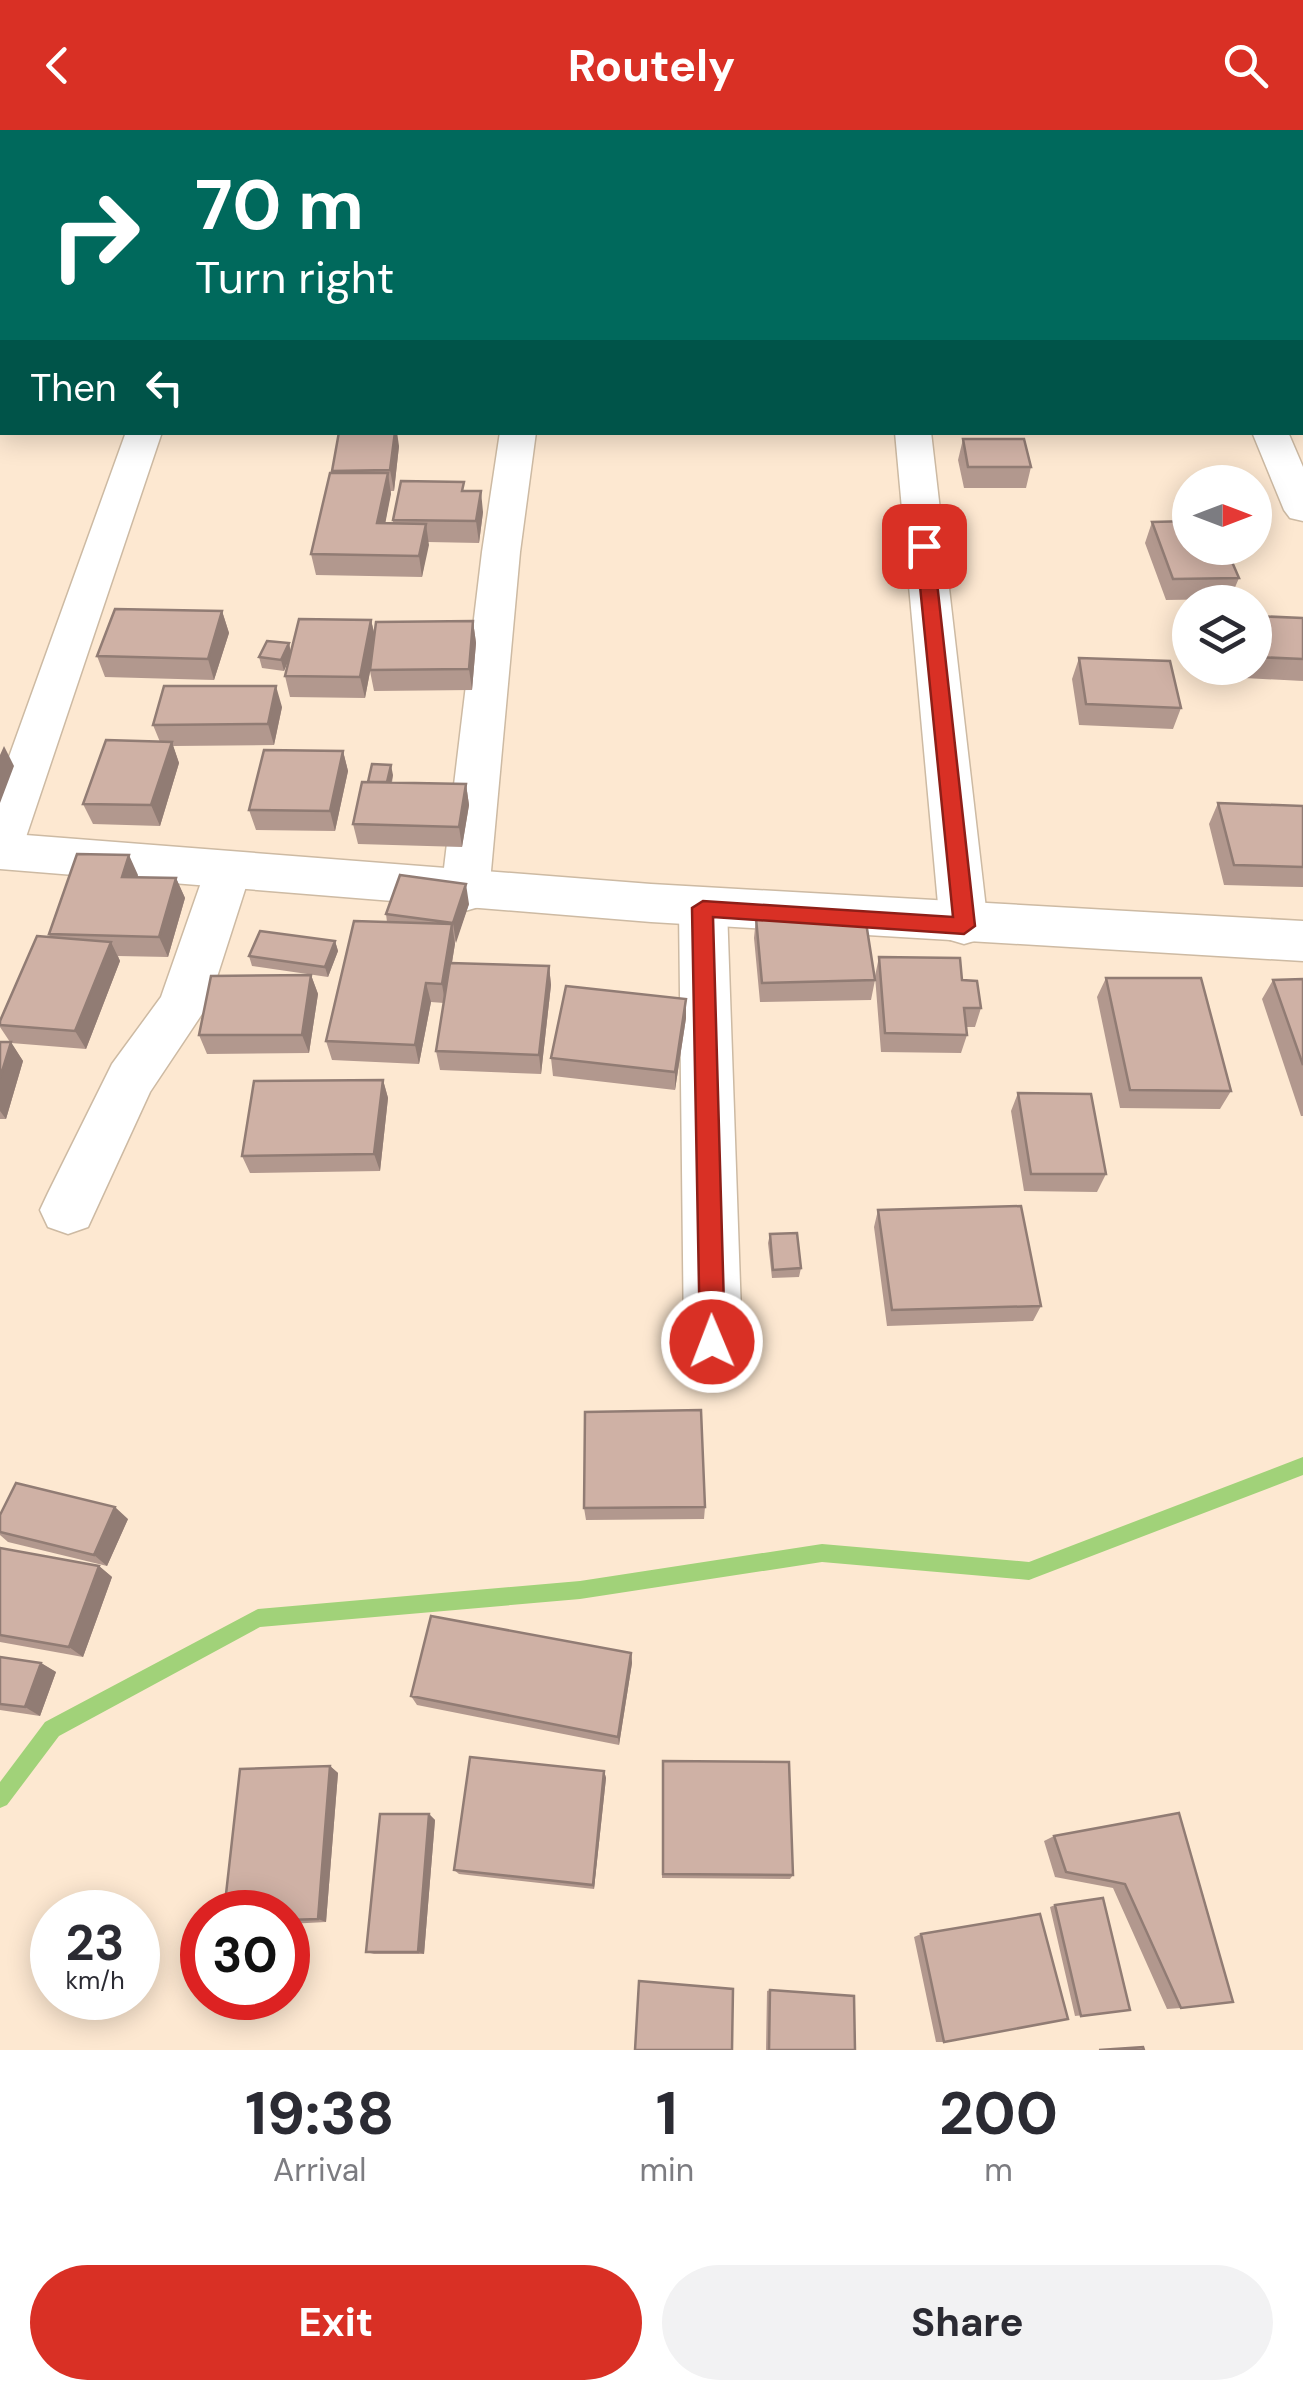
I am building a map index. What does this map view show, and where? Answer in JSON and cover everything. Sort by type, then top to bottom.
[{"type":"street","points":[[143,435],[0,848],[465,893],[964,926],[1303,942]]},
{"type":"street","points":[[465,893],[518,435]]},
{"type":"street","points":[[913,435],[964,926]]},
{"type":"street","points":[[1271,435],[1303,510]]},
{"type":"street","points":[[68,1210],[130,1079],[183,1005],[228,871]]},
{"type":"street","points":[[703,908],[712,1342]]},
{"type":"building","points":[[338,435],[395,435],[390,470],[332,471]]},
{"type":"building","points":[[963,439],[1024,439],[1031,467],[968,467]]},
{"type":"building","points":[[330,473],[388,473],[377,523],[426,524],[419,556],[311,554]]},
{"type":"building","points":[[401,481],[464,482],[462,491],[481,491],[476,521],[393,520]]},
{"type":"building","points":[[1172,521],[1172,565],[1233,565],[1239,578],[1173,579],[1152,522]]},
{"type":"building","points":[[115,609],[222,611],[208,659],[97,656]]},
{"type":"building","points":[[1272,617],[1303,618],[1303,659],[1272,658]]},
{"type":"building","points":[[299,619],[371,620],[360,677],[285,676]]},
{"type":"building","points":[[473,621],[469,669],[370,670],[376,622]]},
{"type":"building","points":[[267,641],[289,643],[281,660],[259,657]]},
{"type":"building","points":[[1079,658],[1170,661],[1172,685],[1176,685],[1181,708],[1086,704]]},
{"type":"building","points":[[164,686],[276,686],[268,724],[153,725]]},
{"type":"building","points":[[106,740],[172,742],[151,805],[83,804]]},
{"type":"building","points":[[264,750],[343,751],[330,811],[249,810]]},
{"type":"building","points":[[372,764],[391,765],[387,782],[368,782]]},
{"type":"building","points":[[362,782],[466,784],[459,827],[353,824]]},
{"type":"building","points":[[1218,803],[1303,806],[1303,867],[1234,865]]},
{"type":"building","points":[[77,854],[129,855],[122,877],[176,878],[159,937],[49,934]]},
{"type":"building","points":[[400,875],[466,884],[453,923],[386,914]]},
{"type":"building","points":[[865,916],[875,980],[762,983],[756,918]]},
{"type":"building","points":[[354,921],[452,924],[442,984],[426,983],[415,1045],[326,1041]]},
{"type":"building","points":[[260,931],[335,941],[325,967],[249,956]]},
{"type":"building","points":[[37,936],[111,942],[75,1031],[0,1025]]},
{"type":"building","points":[[879,957],[960,958],[962,980],[977,981],[981,1008],[964,1008],[967,1035],[885,1033]]},
{"type":"building","points":[[450,963],[549,966],[539,1055],[436,1051]]},
{"type":"building","points":[[311,975],[302,1035],[199,1035],[211,976]]},
{"type":"building","points":[[1106,978],[1201,978],[1231,1091],[1130,1090]]},
{"type":"building","points":[[1303,979],[1303,1065],[1273,980]]},
{"type":"building","points":[[566,986],[686,999],[675,1072],[551,1058]]},
{"type":"building","points":[[0,1042],[11,1042],[0,1078]]},
{"type":"building","points":[[383,1080],[374,1154],[242,1156],[254,1081]]},
{"type":"building","points":[[1018,1093],[1091,1094],[1106,1174],[1031,1174]]},
{"type":"building","points":[[1021,1206],[1041,1306],[892,1310],[878,1210]]},
{"type":"building","points":[[797,1233],[801,1268],[773,1270],[770,1234]]},
{"type":"building","points":[[701,1410],[705,1507],[584,1508],[585,1412]]},
{"type":"building","points":[[16,1483],[115,1507],[94,1555],[0,1532],[0,1515]]},
{"type":"building","points":[[0,1548],[99,1566],[69,1647],[0,1635]]},
{"type":"building","points":[[431,1616],[631,1653],[618,1737],[411,1696]]},
{"type":"building","points":[[0,1657],[41,1663],[25,1707],[0,1704]]},
{"type":"building","points":[[470,1757],[604,1771],[593,1885],[454,1870]]},
{"type":"building","points":[[663,1761],[789,1762],[793,1875],[663,1874]]},
{"type":"building","points":[[330,1766],[318,1919],[310,1919],[310,1890],[226,1890],[240,1769]]},
{"type":"building","points":[[1179,1813],[1233,2002],[1181,2008],[1125,1884],[1066,1872],[1054,1836]]},
{"type":"building","points":[[380,1814],[429,1814],[418,1952],[366,1952]]},
{"type":"building","points":[[1103,1898],[1130,2010],[1081,2016],[1055,1905]]},
{"type":"building","points":[[1040,1914],[1068,2019],[944,2042],[921,1934]]},
{"type":"building","points":[[639,1981],[733,1989],[732,2050],[635,2050]]},
{"type":"building","points":[[770,1990],[854,1996],[855,2050],[769,2050]]},
{"type":"building","points":[[1143,2047],[1144,2050],[1099,2050]]},
{"type":"waterway","points":[[0,1798],[52,1729],[258,1618],[580,1590],[822,1553],[1029,1571],[1303,1466]]},
{"type":"route","points":[[712,1342],[703,908],[964,926],[924,546]]}]
